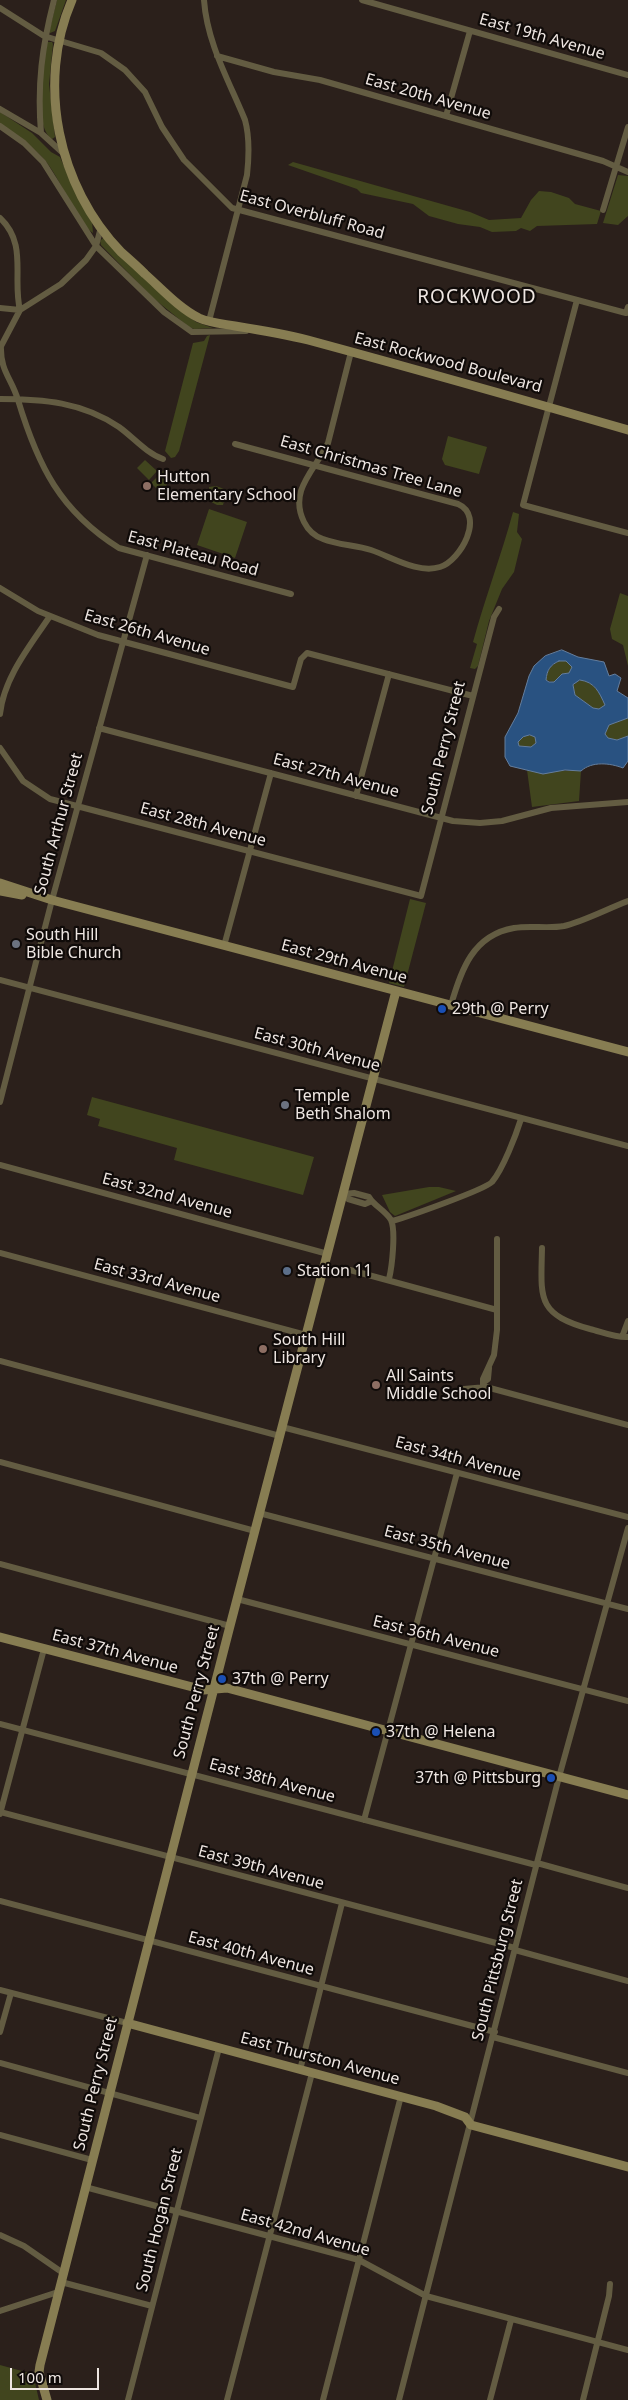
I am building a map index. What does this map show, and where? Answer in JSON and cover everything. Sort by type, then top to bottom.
[{"type":"street","points":[[41,133],[39,81],[44,36],[54,0]]},
{"type":"street","name":"East Rockwood Boulevard","points":[[72,0],[59,41],[55,73],[55,107],[64,154],[77,185],[102,227],[121,251],[165,292],[194,314],[209,321],[281,334],[351,352],[549,406],[628,430]]},
{"type":"street","points":[[204,0],[207,23],[217,56],[235,95],[248,131],[247,175],[209,321]]},
{"type":"street","name":"East 19th Avenue","points":[[362,0],[628,75]]},
{"type":"street","points":[[0,8],[44,36],[59,41]]},
{"type":"street","points":[[446,116],[470,31]]},
{"type":"street","name":"East Overbluff Road","points":[[59,41],[101,53],[125,70],[145,92],[162,127],[184,160],[230,207],[577,300],[627,310]]},
{"type":"street","name":"East 20th Avenue","points":[[217,56],[274,72],[320,80],[603,161],[628,172]]},
{"type":"street","points":[[0,109],[41,133],[64,154]]},
{"type":"street","name":"East Rockwood Boulevard","points":[[0,126],[24,143],[43,162],[96,246],[148,298],[186,329],[198,332],[259,330]]},
{"type":"street","points":[[603,210],[628,127]]},
{"type":"street","points":[[0,218],[14,235],[19,254],[17,298],[20,310]]},
{"type":"street","points":[[1,347],[20,310],[61,284],[75,272],[96,246],[102,227]]},
{"type":"street","points":[[577,300],[524,505],[628,533]]},
{"type":"street","points":[[0,308],[20,310]]},
{"type":"street","name":"East Plateau Road","points":[[1,347],[1,360],[5,374],[18,399],[26,428],[46,474],[70,510],[95,533],[119,548],[291,594]]},
{"type":"street","points":[[315,466],[328,443],[351,352]]},
{"type":"street","points":[[0,399],[68,404],[92,412],[110,421],[154,455],[163,459]]},
{"type":"street","name":"East Christmas Tree Lane","points":[[235,444],[463,506],[469,516],[467,536],[456,557],[447,564],[438,567],[418,567],[362,547],[333,542],[315,536],[302,519],[299,499],[304,481],[315,466]]},
{"type":"street","name":"South Arthur Street","points":[[0,1102],[52,900],[147,555]]},
{"type":"street","name":"East 26th Avenue","points":[[0,588],[50,616],[123,643],[293,688],[304,654],[389,674]]},
{"type":"street","name":"South Perry Street","points":[[421,896],[494,617],[499,609]]},
{"type":"street","points":[[0,714],[4,695],[14,672],[50,616]]},
{"type":"street","points":[[356,796],[389,674],[473,696]]},
{"type":"street","name":"East 27th Avenue","points":[[99,728],[356,796],[464,822],[502,821],[552,808],[628,802]]},
{"type":"street","name":"East 28th Avenue","points":[[0,748],[23,781],[50,799],[421,896]]},
{"type":"street","points":[[224,946],[271,773]]},
{"type":"street","name":"East 29th Avenue","points":[[0,883],[52,900],[628,1052]]},
{"type":"street","name":"East 29th Avenue","points":[[0,891],[52,900]]},
{"type":"street","points":[[451,1005],[458,979],[468,958],[482,942],[496,933],[515,927],[564,926],[628,901]]},
{"type":"street","name":"East 30th Avenue","points":[[0,980],[628,1146]]},
{"type":"street","name":"South Perry Street","points":[[47,2400],[39,2372],[58,2292],[259,1513],[328,1254],[346,1194],[396,991]]},
{"type":"street","points":[[0,1071],[7,1073]]},
{"type":"street","points":[[392,1221],[417,1214],[491,1183],[517,1134],[522,1119]]},
{"type":"street","name":"East 32nd Avenue","points":[[0,1165],[328,1254]]},
{"type":"street","points":[[346,1194],[348,1199],[365,1204],[372,1201],[381,1207],[392,1221],[393,1263],[389,1280]]},
{"type":"street","points":[[484,1385],[488,1378],[489,1368],[494,1355],[498,1310],[497,1239]]},
{"type":"street","points":[[542,1248],[541,1287],[544,1301],[555,1316],[568,1323],[625,1337],[628,1320]]},
{"type":"street","name":"East 33rd Avenue","points":[[0,1253],[306,1335]]},
{"type":"street","points":[[350,1270],[498,1310]]},
{"type":"street","name":"East 34th Avenue","points":[[0,1361],[457,1473],[628,1518]]},
{"type":"street","points":[[464,1389],[484,1385],[628,1425]]},
{"type":"street","points":[[0,1462],[255,1531]]},
{"type":"street","points":[[364,1820],[457,1473]]},
{"type":"street","name":"East 35th Avenue","points":[[259,1513],[628,1609]]},
{"type":"street","name":"South Pittsburg Street","points":[[399,2400],[559,1778],[628,1528]]},
{"type":"street","points":[[0,1564],[230,1626]]},
{"type":"street","name":"East 36th Avenue","points":[[237,1599],[628,1701]]},
{"type":"street","name":"East 37th Avenue","points":[[0,1637],[204,1690],[227,1688],[628,1796]]},
{"type":"street","points":[[0,1813],[44,1649]]},
{"type":"street","name":"East 38th Avenue","points":[[0,1724],[628,1888]]},
{"type":"street","name":"East 39th Avenue","points":[[0,1813],[515,1949],[628,1981]]},
{"type":"street","name":"East 40th Avenue","points":[[0,1901],[321,1986],[628,2073]]},
{"type":"street","points":[[300,2070],[342,1903]]},
{"type":"street","name":"East Thurston Avenue","points":[[0,1990],[401,2096],[454,2112],[465,2117],[471,2125],[628,2167]]},
{"type":"street","points":[[0,2032],[10,1993]]},
{"type":"street","name":"South Hogan Street","points":[[128,2400],[219,2048]]},
{"type":"street","points":[[0,2063],[200,2118]]},
{"type":"street","points":[[227,2400],[268,2235],[312,2073]]},
{"type":"street","points":[[323,2400],[401,2096]]},
{"type":"street","points":[[0,2135],[92,2160]]},
{"type":"street","name":"East 42nd Avenue","points":[[85,2187],[359,2260],[426,2296],[628,2350]]},
{"type":"street","points":[[0,2235],[24,2246],[62,2278],[152,2306]]},
{"type":"street","points":[[582,2400],[598,2342],[610,2284]]},
{"type":"street","points":[[0,2311],[58,2292]]},
{"type":"street","points":[[490,2400],[511,2320]]},
{"type":"green space","points":[[57,0],[66,0],[55,31],[50,33],[49,32]]},
{"type":"green space","points":[[47,42],[52,42],[53,44],[49,84],[55,137],[52,139],[42,121],[41,108],[42,78]]},
{"type":"green space","points":[[0,112],[32,133],[51,152],[60,157],[74,190],[92,221],[93,233],[80,219],[56,176],[43,158],[28,144],[0,124]]},
{"type":"green space","points":[[293,162],[470,212],[489,220],[521,218],[531,200],[539,191],[551,192],[569,198],[575,204],[601,211],[597,224],[537,226],[530,231],[521,228],[516,231],[492,232],[480,227],[458,224],[429,216],[413,204],[361,193],[357,189],[288,165]]},
{"type":"green space","points":[[618,175],[628,176],[628,216],[618,225],[603,223]]},
{"type":"green space","points":[[104,237],[170,302],[196,322],[213,328],[194,329],[189,327],[153,298],[101,245],[100,241]]},
{"type":"green space","points":[[210,335],[179,451],[175,457],[171,458],[165,451],[193,343],[204,341]]},
{"type":"green space","points":[[448,436],[487,447],[479,474],[445,465],[442,459]]},
{"type":"green space","points":[[145,460],[157,471],[149,480],[137,468]]},
{"type":"green space","points":[[163,471],[172,479],[160,492],[151,483]]},
{"type":"green space","points":[[216,486],[227,490],[223,505],[217,505],[202,497],[205,491],[209,490],[209,487]]},
{"type":"green space","points":[[209,509],[247,522],[235,558],[197,545]]},
{"type":"green space","points":[[513,512],[519,514],[517,532],[522,539],[514,572],[502,589],[489,621],[478,666],[475,669],[470,668],[477,644],[473,642]]},
{"type":"green space","points":[[620,593],[628,596],[628,666],[623,645],[612,639],[610,629]]},
{"type":"green space","points":[[559,661],[566,661],[573,667],[569,673],[562,674],[554,682],[546,680],[550,669]]},
{"type":"green space","points":[[580,680],[593,685],[605,705],[599,709],[593,708],[575,695],[573,685]]},
{"type":"green space","points":[[628,718],[628,736],[617,740],[608,738],[605,734],[609,725]]},
{"type":"green space","points":[[530,735],[535,737],[536,743],[531,747],[519,746],[518,742],[523,737]]},
{"type":"green space","points":[[527,770],[541,772],[581,771],[579,801],[532,807]]},
{"type":"green space","points":[[410,899],[426,903],[404,987],[389,983]]},
{"type":"green space","points":[[92,1097],[314,1157],[303,1195],[174,1160],[177,1148],[98,1126],[100,1119],[87,1115]]},
{"type":"green space","points":[[429,1187],[456,1191],[395,1216],[390,1212],[382,1195]]},
{"type":"green space","points":[[0,2365],[33,2374],[39,2400],[0,2400]]},
{"type":"water","points":[[562,650],[578,657],[604,662],[609,676],[615,674],[621,678],[617,691],[628,698],[628,718],[609,725],[605,734],[608,738],[617,740],[628,736],[628,761],[623,768],[596,764],[581,771],[565,770],[543,774],[510,766],[505,757],[505,737],[518,713],[529,676],[534,666],[545,656]],"holes":[[[559,661],[566,661],[572,667],[569,673],[562,674],[554,682],[549,682],[546,680],[548,671],[553,664]],[[580,680],[593,685],[605,705],[599,709],[593,708],[575,695],[573,685]],[[530,735],[535,737],[536,743],[531,747],[519,746],[518,742],[523,737]]]},
{"type":"place","name":"Hutton Elementary School","points":[[147,486]]},
{"type":"place","name":"South Hill Bible Church","points":[[16,944]]},
{"type":"place","name":"29th @ Perry","points":[[442,1009]]},
{"type":"place","name":"Temple Beth Shalom","points":[[285,1105]]},
{"type":"place","name":"Station 11","points":[[287,1271]]},
{"type":"place","name":"South Hill Library","points":[[263,1349]]},
{"type":"place","name":"All Saints Middle School","points":[[376,1385]]},
{"type":"place","name":"37th @ Perry","points":[[222,1679]]},
{"type":"place","name":"37th @ Helena","points":[[376,1732]]},
{"type":"place","name":"37th @ Pittsburg","points":[[551,1778]]},
{"type":"district","name":"ROCKWOOD","points":[[477,298]]}]
